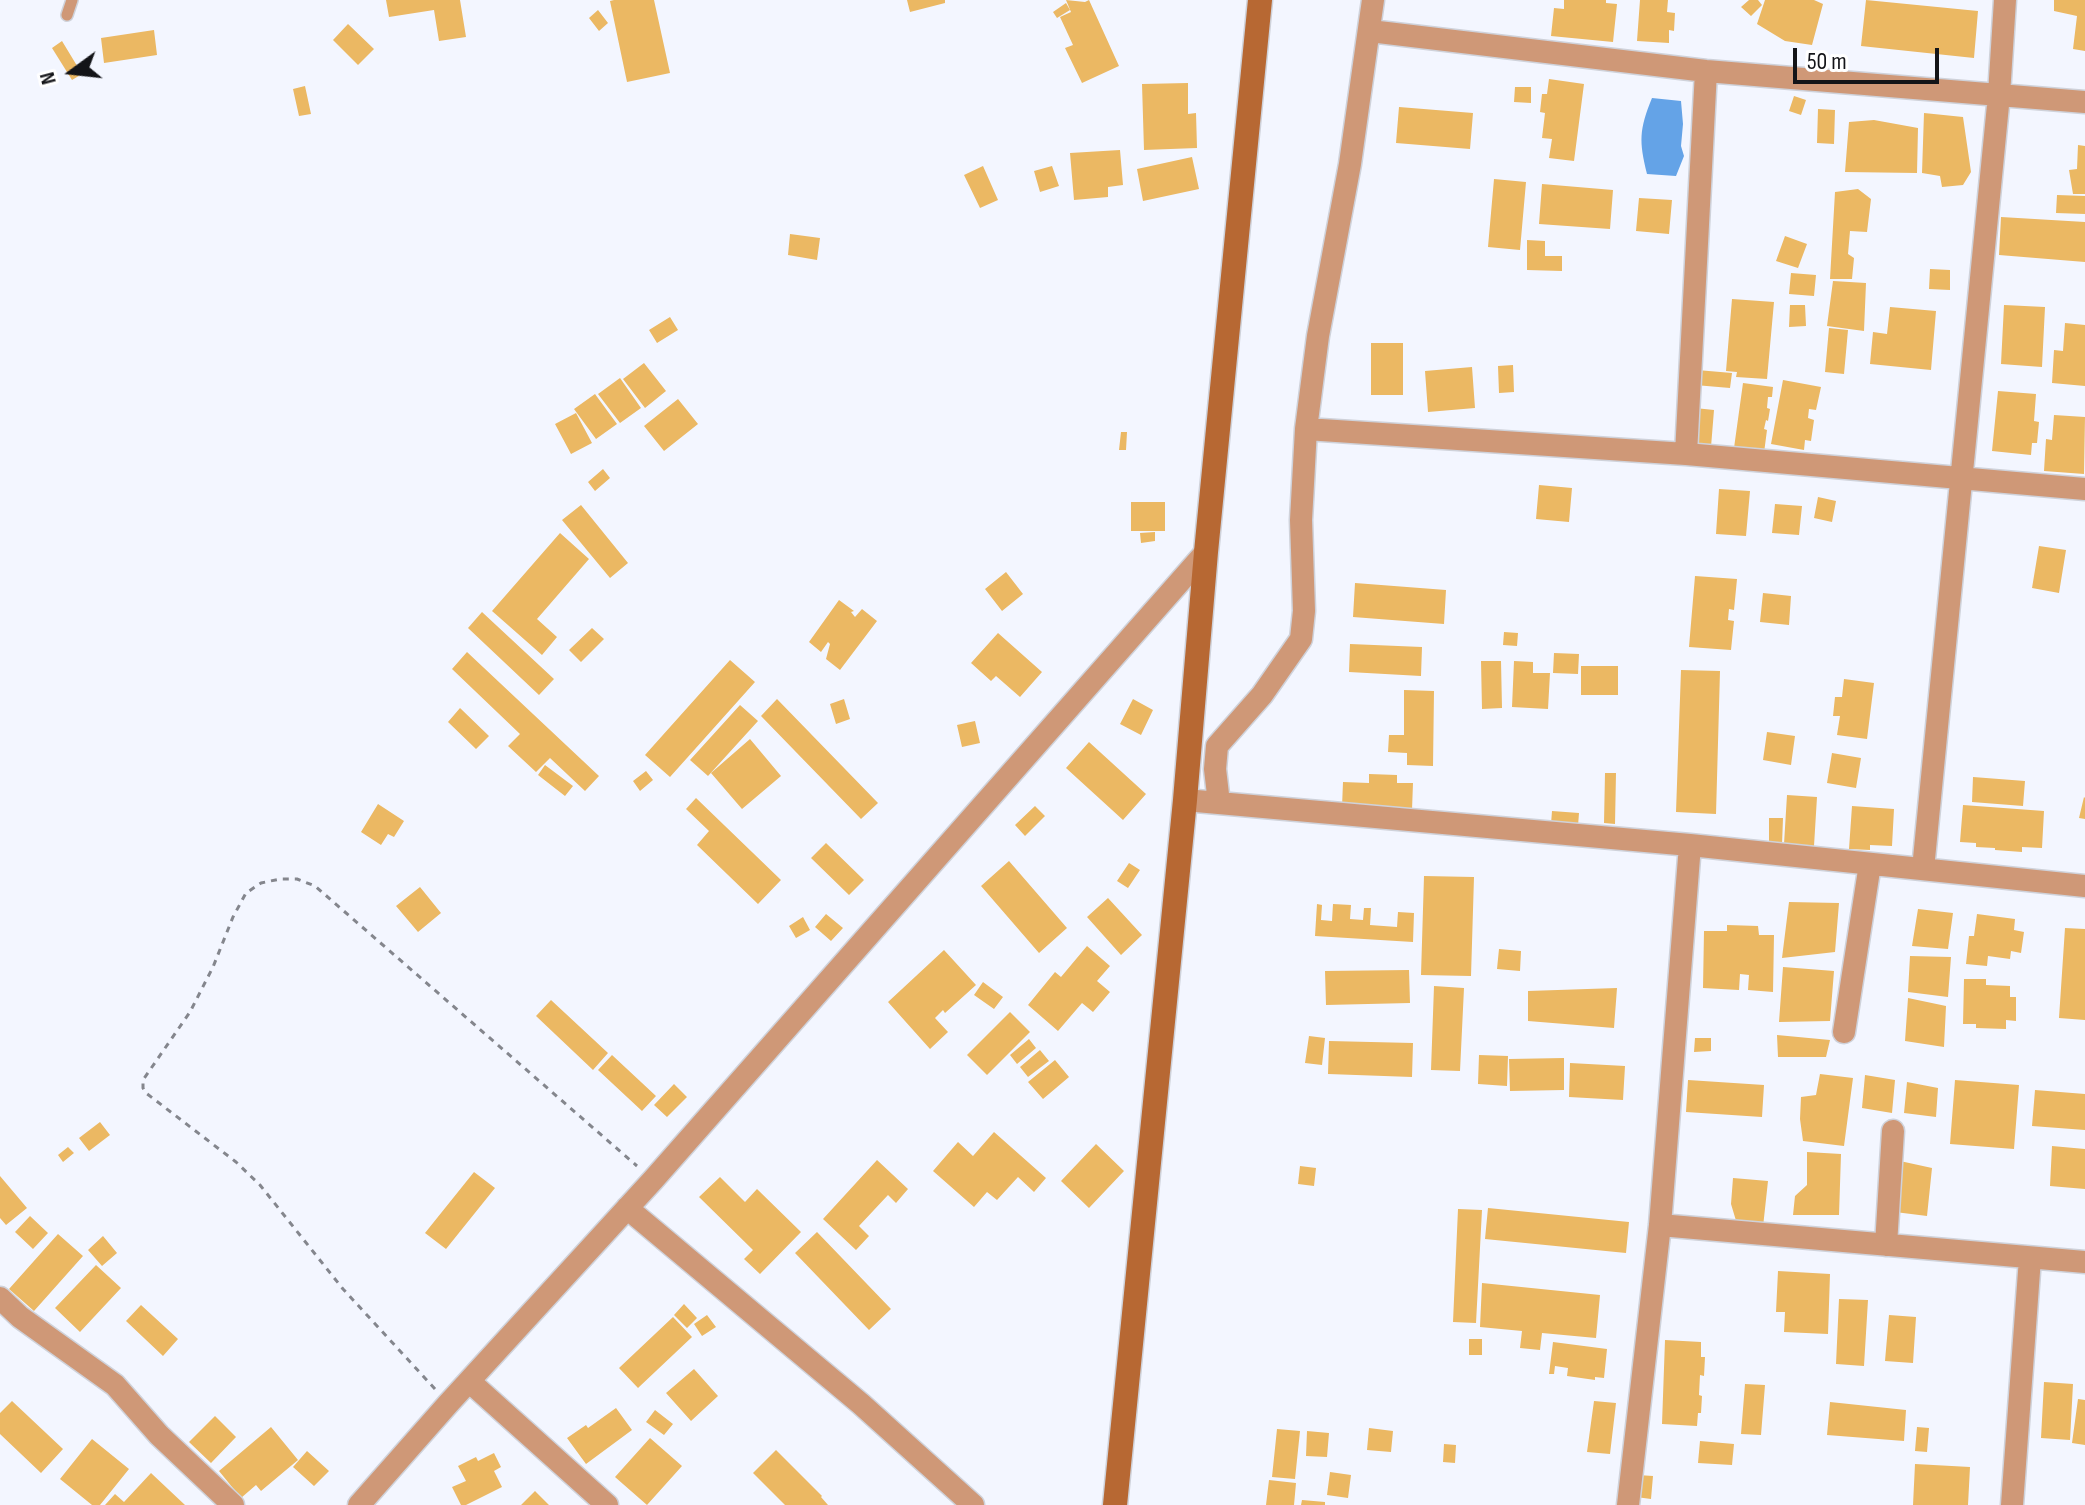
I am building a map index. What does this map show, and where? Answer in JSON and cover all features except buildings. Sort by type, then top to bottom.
[{"type":"main road","points":[[1115,1505],[1260,0]]},
{"type":"street","points":[[1219,803],[1215,769],[1217,746],[1262,695],[1301,639],[1304,611],[1301,520],[1306,429],[1318,336],[1350,164],[1373,0]]},
{"type":"street","points":[[1923,869],[1999,95],[2005,0]]},
{"type":"street","points":[[1370,31],[1706,71],[2085,102]]},
{"type":"street","points":[[1686,454],[1706,71]]},
{"type":"street","points":[[1306,429],[1686,454],[2085,489]]},
{"type":"street","points":[[359,1505],[653,1180],[1206,552]]},
{"type":"street","points":[[1185,800],[1690,845],[2085,886]]},
{"type":"street","points":[[1628,1505],[1660,1225],[1690,845]]},
{"type":"street","points":[[1844,1032],[1870,864]]},
{"type":"street","points":[[1886,1245],[1893,1131]]},
{"type":"street","points":[[627,1208],[861,1404],[973,1505]]},
{"type":"street","points":[[1660,1225],[2085,1262]]},
{"type":"street","points":[[2012,1505],[2030,1258]]},
{"type":"street","points":[[0,1298],[20,1317],[115,1385],[159,1435],[233,1505]]},
{"type":"street","points":[[469,1381],[607,1505]]},
{"type":"lane","points":[[67,15],[72,0]]},
{"type":"path","points":[[448,1404],[343,1289],[260,1185],[143,1088],[143,1080],[190,1012],[246,893],[261,883],[280,879],[297,879],[315,886],[653,1180]]},
{"type":"water","points":[[1652,98],[1681,101],[1681,146],[1684,156],[1676,176],[1647,174],[1642,136]]}]
